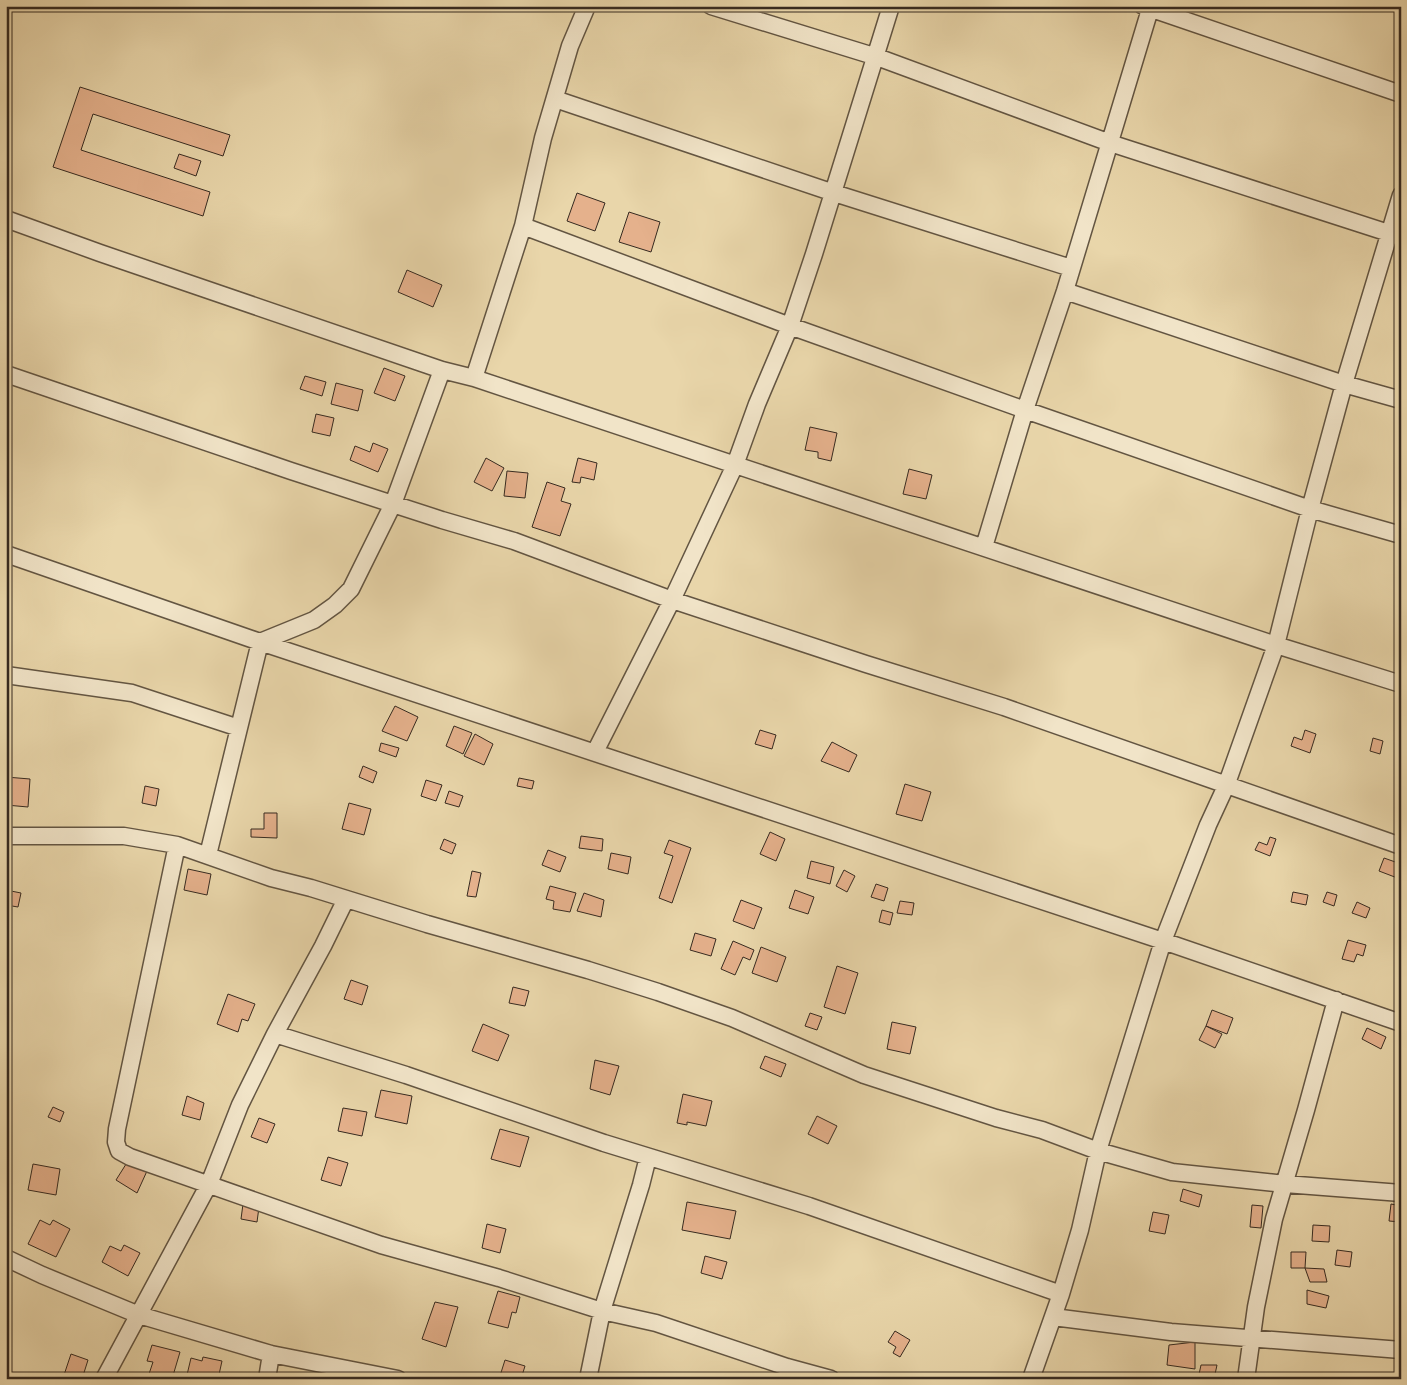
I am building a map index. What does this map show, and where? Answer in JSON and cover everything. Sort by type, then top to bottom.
[{"type":"street","points":[[474,378],[523,226],[543,138],[570,46],[587,6]]},
{"type":"street","points":[[711,6],[877,57],[1110,143],[1395,235]]},
{"type":"street","points":[[595,752],[672,600],[735,464],[757,404],[790,326],[877,57],[891,6]]},
{"type":"street","points":[[984,547],[1025,410],[1065,291],[1110,143],[1148,7],[1401,94]]},
{"type":"street","points":[[555,98],[834,193],[1072,268]]},
{"type":"street","points":[[1031,1379],[1061,1294],[1080,1230],[1098,1151],[1163,941],[1208,825],[1226,786],[1276,645],[1344,384],[1395,235],[1401,195]]},
{"type":"street","points":[[6,219],[442,370],[474,378],[1276,645],[1401,684]]},
{"type":"street","points":[[523,226],[790,326],[1025,410],[1310,509],[1401,535]]},
{"type":"street","points":[[1065,291],[1344,384],[1401,400]]},
{"type":"street","points":[[260,642],[314,620],[335,605],[351,589],[393,504],[442,370]]},
{"type":"street","points":[[6,374],[291,471],[442,520],[514,541],[672,600],[1004,707],[1401,846]]},
{"type":"street","points":[[6,554],[260,642],[1163,941],[1401,1023]]},
{"type":"street","points":[[208,855],[260,642]]},
{"type":"street","points":[[6,675],[132,693],[239,728]]},
{"type":"street","points":[[6,836],[124,836],[177,845],[271,878],[658,992],[732,1018],[864,1075],[996,1118],[1042,1130],[1098,1151],[1172,1172],[1284,1184],[1401,1193]]},
{"type":"street","points":[[177,845],[117,1129],[116,1142],[119,1151],[381,1245],[499,1278],[602,1310],[656,1323],[787,1367],[832,1379]]},
{"type":"street","points":[[104,1379],[209,1184],[240,1105],[275,1034],[324,946],[346,899]]},
{"type":"street","points":[[1246,1379],[1251,1338],[1274,1218],[1336,1000]]},
{"type":"street","points":[[275,1034],[406,1075],[648,1157],[809,1206],[1061,1294]]},
{"type":"street","points":[[588,1379],[602,1310],[648,1157]]},
{"type":"street","points":[[6,1258],[139,1315],[271,1354],[398,1379]]},
{"type":"street","points":[[1053,1317],[1171,1332],[1401,1350]]},
{"type":"street","points":[[267,1379],[271,1354]]},
{"type":"building","points":[[80,87],[230,135],[223,156],[93,114],[81,150],[210,192],[203,216],[53,167]]},
{"type":"building","points":[[179,154],[201,161],[196,176],[174,168]]},
{"type":"building","points":[[577,193],[605,203],[595,231],[567,221]]},
{"type":"building","points":[[629,212],[660,222],[651,252],[619,242]]},
{"type":"building","points":[[407,270],[442,285],[433,307],[398,292]]},
{"type":"building","points":[[384,368],[405,376],[395,401],[374,393]]},
{"type":"building","points":[[305,376],[326,382],[322,396],[300,389]]},
{"type":"building","points":[[336,383],[363,390],[358,411],[331,404]]},
{"type":"building","points":[[316,414],[334,418],[330,436],[312,432]]},
{"type":"building","points":[[810,427],[837,433],[831,461],[818,458],[818,452],[805,450]]},
{"type":"building","points":[[373,443],[388,449],[378,472],[350,460],[355,446],[370,452]]},
{"type":"building","points":[[486,458],[504,468],[492,491],[474,482]]},
{"type":"building","points":[[578,458],[597,463],[594,480],[581,477],[580,483],[572,482]]},
{"type":"building","points":[[909,469],[932,475],[926,499],[903,494]]},
{"type":"building","points":[[507,471],[528,473],[525,498],[504,496]]},
{"type":"building","points":[[547,482],[565,488],[561,501],[571,504],[560,536],[532,527]]},
{"type":"building","points":[[395,706],[418,717],[407,741],[382,731]]},
{"type":"building","points":[[454,726],[472,733],[463,754],[446,746]]},
{"type":"building","points":[[760,730],[776,735],[772,749],[755,744]]},
{"type":"building","points":[[1305,730],[1316,734],[1310,753],[1291,746],[1294,737],[1302,740]]},
{"type":"building","points":[[475,734],[493,744],[484,765],[464,756]]},
{"type":"building","points":[[1373,738],[1383,741],[1380,754],[1370,751]]},
{"type":"building","points":[[832,742],[857,755],[849,772],[821,761]]},
{"type":"building","points":[[381,743],[399,748],[396,757],[379,751]]},
{"type":"building","points":[[363,766],[377,772],[373,783],[359,777]]},
{"type":"building","points":[[6,777],[30,779],[28,807],[6,805]]},
{"type":"building","points":[[519,778],[534,781],[532,789],[517,786]]},
{"type":"building","points":[[426,780],[442,785],[436,801],[421,796]]},
{"type":"building","points":[[905,784],[931,792],[922,821],[896,814]]},
{"type":"building","points":[[145,786],[159,789],[156,806],[142,803]]},
{"type":"building","points":[[449,791],[463,796],[459,807],[445,803]]},
{"type":"building","points":[[349,803],[371,809],[364,835],[342,829]]},
{"type":"building","points":[[264,813],[277,813],[277,838],[251,837],[251,829],[264,829]]},
{"type":"building","points":[[770,832],[785,839],[776,861],[760,854]]},
{"type":"building","points":[[581,836],[603,839],[602,851],[579,848]]},
{"type":"building","points":[[1270,837],[1276,839],[1270,856],[1255,850],[1259,842],[1267,845]]},
{"type":"building","points":[[444,839],[456,844],[452,854],[440,849]]},
{"type":"building","points":[[669,840],[691,848],[672,903],[659,898],[673,856],[664,853]]},
{"type":"building","points":[[548,850],[566,857],[560,872],[542,865]]},
{"type":"building","points":[[611,853],[631,857],[628,874],[608,869]]},
{"type":"building","points":[[1384,858],[1401,864],[1400,879],[1379,871]]},
{"type":"building","points":[[811,861],[834,867],[830,884],[807,878]]},
{"type":"building","points":[[188,869],[211,874],[207,895],[184,890]]},
{"type":"building","points":[[844,870],[855,876],[847,892],[836,886]]},
{"type":"building","points":[[472,871],[481,873],[476,897],[467,896]]},
{"type":"building","points":[[876,884],[888,888],[884,901],[871,897]]},
{"type":"building","points":[[550,886],[576,893],[570,912],[553,909],[554,901],[546,899]]},
{"type":"building","points":[[6,890],[21,893],[18,907],[6,905]]},
{"type":"building","points":[[795,890],[814,897],[808,914],[789,908]]},
{"type":"building","points":[[1293,892],[1308,895],[1306,905],[1291,902]]},
{"type":"building","points":[[1327,892],[1337,895],[1334,906],[1323,902]]},
{"type":"building","points":[[584,893],[604,900],[601,917],[577,911]]},
{"type":"building","points":[[741,900],[762,908],[754,929],[733,921]]},
{"type":"building","points":[[900,901],[914,903],[912,915],[897,913]]},
{"type":"building","points":[[1357,902],[1370,908],[1366,918],[1352,913]]},
{"type":"building","points":[[882,910],[893,913],[890,925],[879,922]]},
{"type":"building","points":[[695,933],[716,939],[711,956],[690,950]]},
{"type":"building","points":[[1348,940],[1366,945],[1363,956],[1357,954],[1354,962],[1342,959]]},
{"type":"building","points":[[733,941],[754,950],[750,960],[743,957],[735,975],[721,969]]},
{"type":"building","points":[[761,947],[786,957],[777,982],[752,973]]},
{"type":"building","points":[[837,966],[858,973],[845,1014],[824,1007]]},
{"type":"building","points":[[351,980],[368,986],[362,1005],[344,999]]},
{"type":"building","points":[[513,987],[529,991],[525,1006],[509,1003]]},
{"type":"building","points":[[228,994],[255,1004],[248,1021],[242,1019],[238,1032],[217,1024]]},
{"type":"building","points":[[1212,1010],[1233,1018],[1227,1034],[1206,1026]]},
{"type":"building","points":[[810,1013],[822,1017],[817,1030],[805,1026]]},
{"type":"building","points":[[892,1022],[916,1027],[910,1054],[887,1049]]},
{"type":"building","points":[[483,1024],[509,1035],[498,1061],[472,1051]]},
{"type":"building","points":[[1206,1026],[1222,1034],[1215,1048],[1199,1040]]},
{"type":"building","points":[[1367,1028],[1386,1037],[1381,1049],[1362,1039]]},
{"type":"building","points":[[765,1056],[786,1064],[781,1077],[760,1068]]},
{"type":"building","points":[[1399,1059],[1401,1060],[1401,1082],[1396,1081]]},
{"type":"building","points":[[595,1060],[619,1066],[610,1095],[590,1089]]},
{"type":"building","points":[[381,1090],[412,1096],[407,1124],[375,1117]]},
{"type":"building","points":[[683,1094],[712,1101],[706,1126],[687,1122],[687,1125],[677,1123]]},
{"type":"building","points":[[187,1096],[204,1103],[200,1120],[182,1115]]},
{"type":"building","points":[[53,1107],[64,1112],[60,1122],[48,1117]]},
{"type":"building","points":[[343,1108],[367,1112],[362,1136],[338,1131]]},
{"type":"building","points":[[817,1116],[837,1126],[828,1144],[808,1134]]},
{"type":"building","points":[[259,1118],[275,1124],[267,1143],[251,1137]]},
{"type":"building","points":[[500,1129],[529,1137],[520,1167],[491,1159]]},
{"type":"building","points":[[328,1157],[348,1163],[341,1186],[321,1180]]},
{"type":"building","points":[[128,1161],[147,1171],[137,1193],[116,1180]]},
{"type":"building","points":[[33,1164],[60,1169],[56,1195],[28,1190]]},
{"type":"building","points":[[1183,1189],[1202,1195],[1199,1207],[1180,1201]]},
{"type":"building","points":[[687,1202],[736,1211],[730,1239],[682,1230]]},
{"type":"building","points":[[243,1204],[259,1207],[257,1222],[241,1219]]},
{"type":"building","points":[[1391,1204],[1401,1206],[1401,1222],[1389,1221]]},
{"type":"building","points":[[1252,1205],[1263,1206],[1261,1228],[1250,1227]]},
{"type":"building","points":[[1153,1212],[1169,1215],[1165,1234],[1149,1231]]},
{"type":"building","points":[[40,1220],[50,1225],[53,1220],[70,1229],[56,1257],[28,1244]]},
{"type":"building","points":[[487,1224],[506,1229],[500,1253],[482,1248]]},
{"type":"building","points":[[1313,1225],[1330,1226],[1329,1242],[1312,1241]]},
{"type":"building","points":[[124,1245],[140,1253],[128,1276],[102,1262],[110,1246],[121,1251]]},
{"type":"building","points":[[1337,1250],[1352,1252],[1350,1267],[1335,1265]]},
{"type":"building","points":[[1291,1252],[1306,1252],[1305,1268],[1291,1268]]},
{"type":"building","points":[[705,1256],[727,1262],[722,1279],[701,1273]]},
{"type":"building","points":[[1305,1268],[1324,1269],[1327,1282],[1310,1282]]},
{"type":"building","points":[[1307,1290],[1329,1296],[1326,1308],[1307,1304]]},
{"type":"building","points":[[498,1291],[520,1297],[516,1313],[512,1312],[508,1328],[488,1323]]},
{"type":"building","points":[[435,1302],[458,1307],[446,1347],[422,1339]]},
{"type":"building","points":[[895,1331],[910,1340],[900,1357],[893,1353],[896,1347],[888,1342]]},
{"type":"building","points":[[1195,1342],[1195,1369],[1167,1365],[1169,1345]]},
{"type":"building","points":[[152,1345],[180,1352],[172,1379],[148,1377],[153,1362],[147,1361]]},
{"type":"building","points":[[71,1354],[88,1360],[82,1379],[75,1379],[64,1375]]},
{"type":"building","points":[[203,1357],[222,1361],[218,1379],[186,1379],[191,1358],[202,1361]]},
{"type":"building","points":[[505,1360],[525,1366],[521,1379],[499,1379]]},
{"type":"building","points":[[1201,1365],[1217,1365],[1214,1379],[1198,1379]]}]
